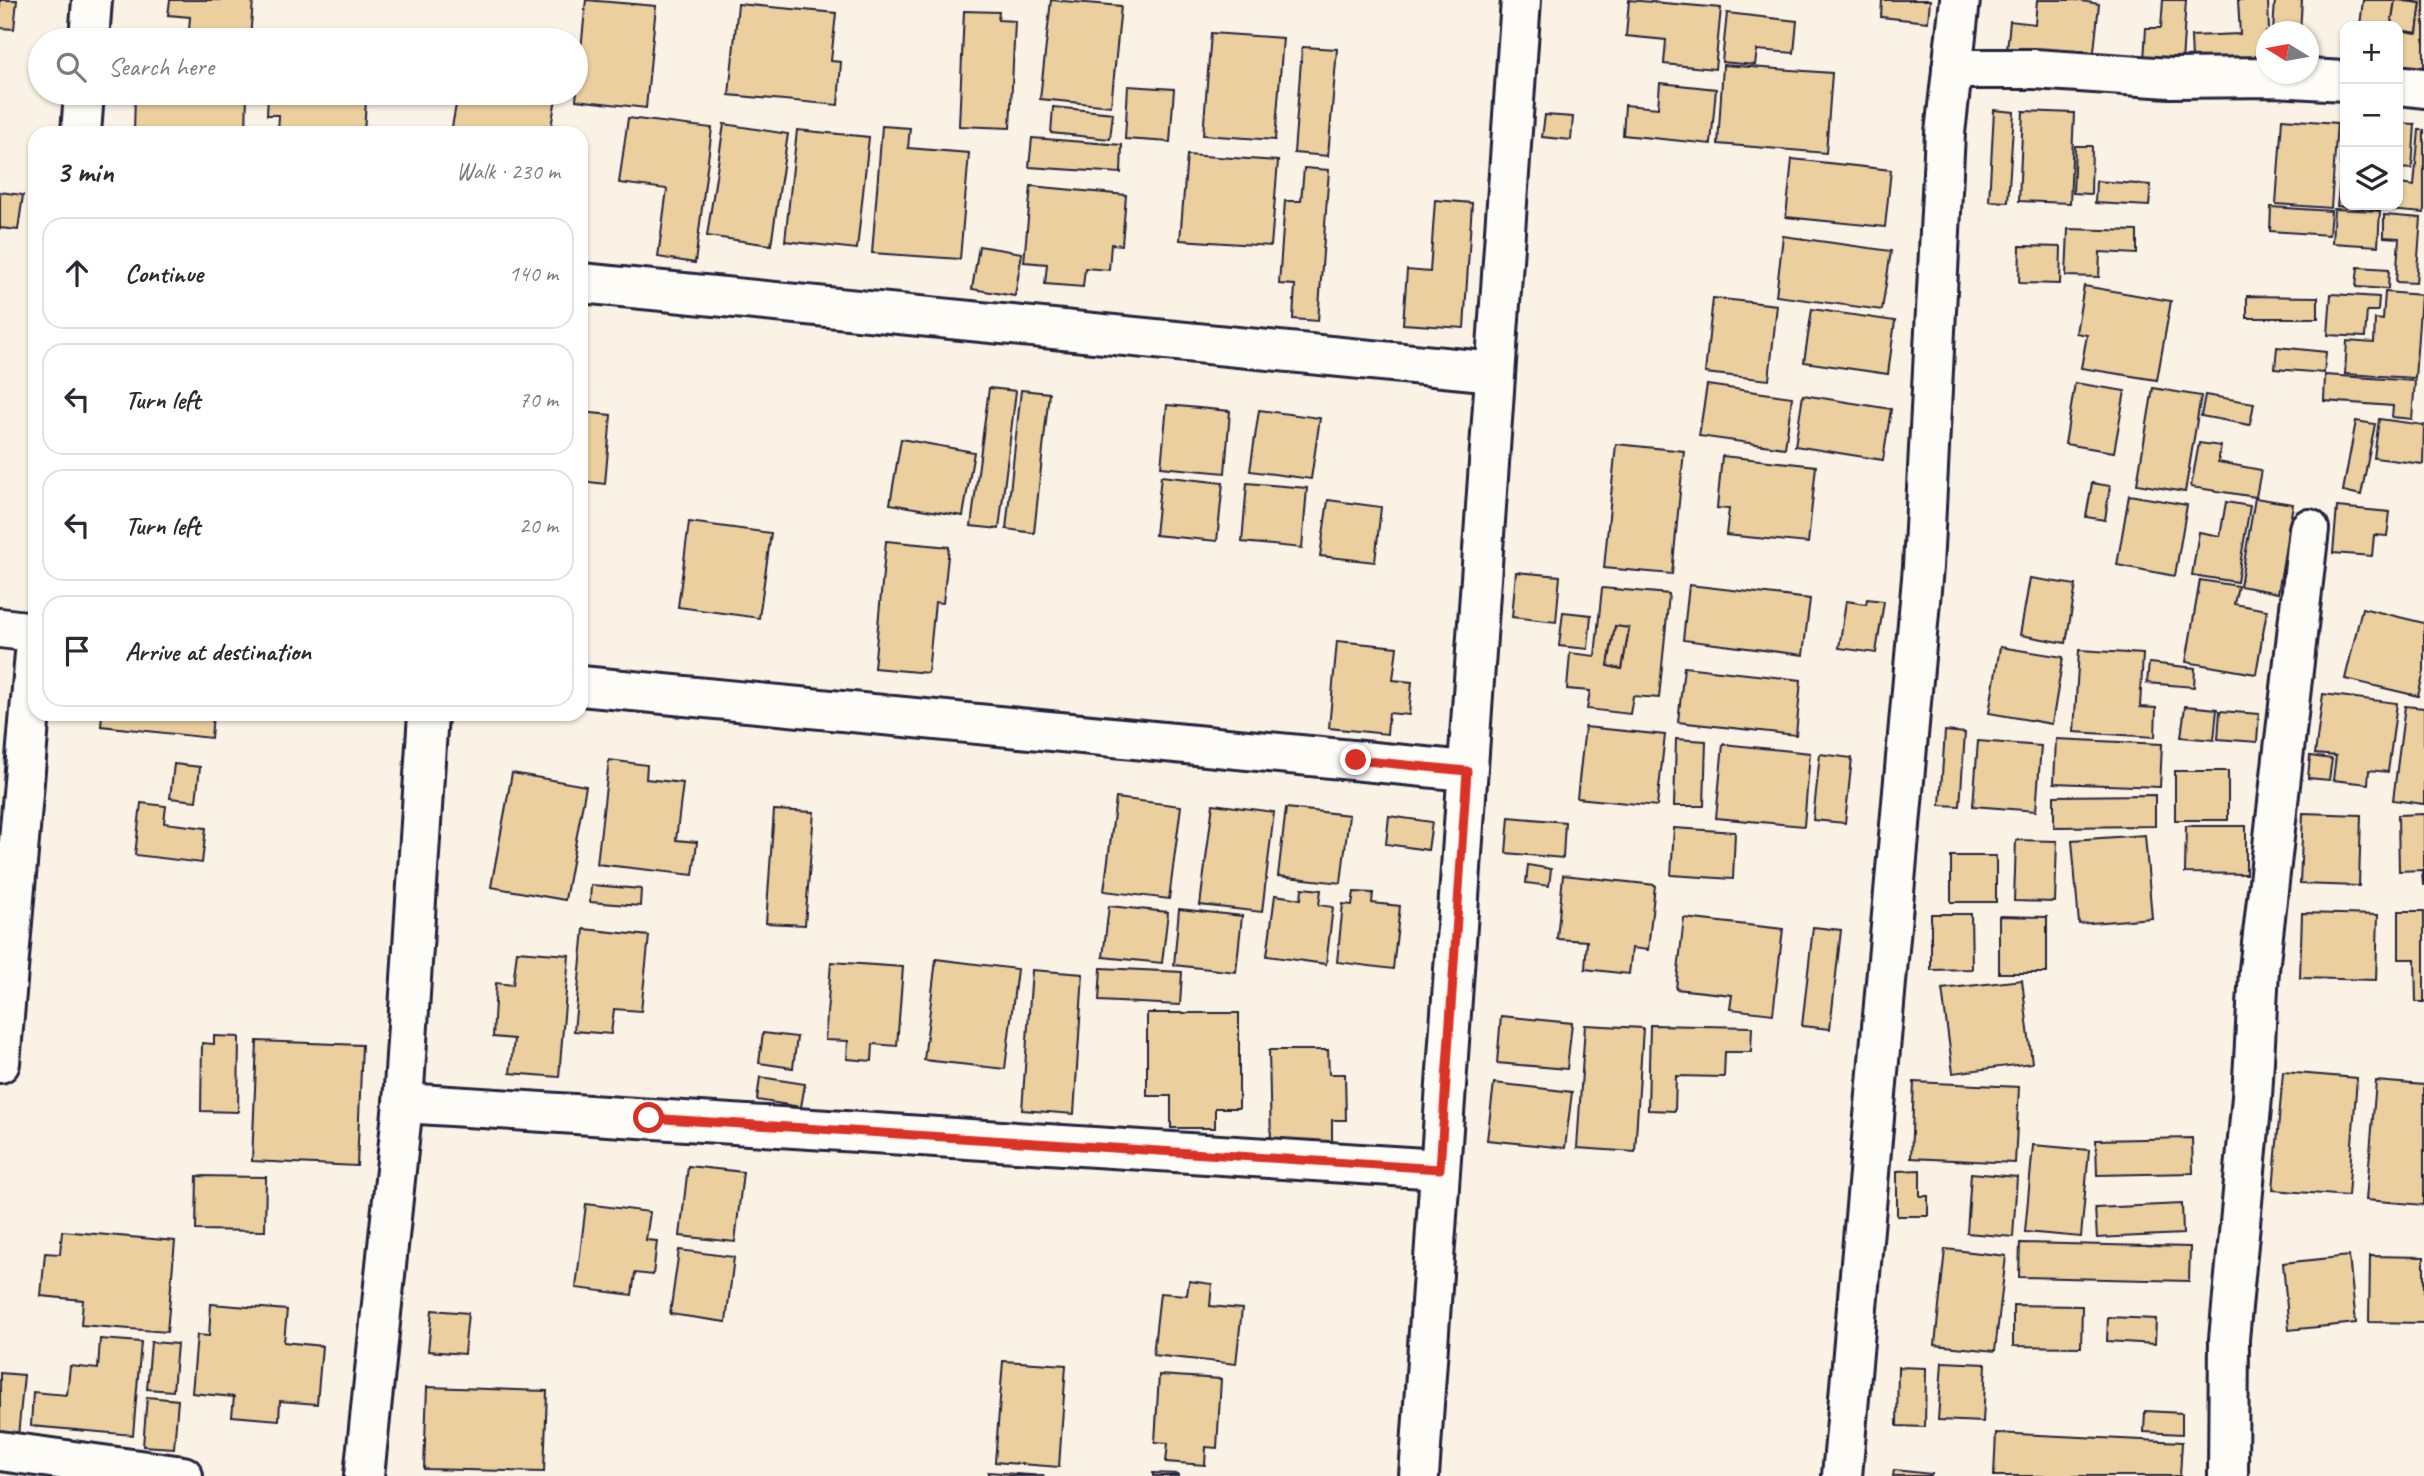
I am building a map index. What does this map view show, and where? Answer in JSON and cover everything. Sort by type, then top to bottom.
[{"type":"street","points":[[90,28],[92,0]]},
{"type":"street","points":[[1419,1476],[1521,0]]},
{"type":"street","points":[[1842,1476],[1923,567],[1945,133],[1960,0]]},
{"type":"street","points":[[1952,69],[2034,69],[2170,78],[2274,77],[2340,81]]},
{"type":"street","points":[[2403,86],[2424,88]]},
{"type":"street","points":[[82,126],[83,105]]},
{"type":"street","points":[[588,284],[1495,372]]},
{"type":"street","points":[[2228,1476],[2229,1339],[2252,1097],[2259,970],[2309,529]]},
{"type":"street","points":[[0,628],[28,631]]},
{"type":"street","points":[[588,687],[1467,771]]},
{"type":"street","points":[[0,1063],[29,721]]},
{"type":"street","points":[[364,1476],[404,1102],[428,721]]},
{"type":"street","points":[[404,1102],[1440,1169]]},
{"type":"street","points":[[0,1451],[183,1476]]},
{"type":"building","points":[[0,0],[17,0],[14,29],[0,28]]},
{"type":"building","points":[[170,0],[253,0],[251,28],[189,28],[190,17],[168,15]]},
{"type":"building","points":[[586,0],[656,6],[646,108],[588,101],[588,28],[583,28]]},
{"type":"building","points":[[1051,0],[1121,6],[1111,106],[1040,99]]},
{"type":"building","points":[[1629,0],[1721,8],[1715,69],[1664,64],[1666,40],[1626,36]]},
{"type":"building","points":[[1882,0],[1930,0],[1928,22],[1881,17]]},
{"type":"building","points":[[2037,0],[2076,0],[2099,4],[2092,70],[2006,60],[2010,21],[2035,24]]},
{"type":"building","points":[[2163,0],[2186,0],[2182,63],[2144,61],[2146,28],[2161,28]]},
{"type":"building","points":[[2238,0],[2268,0],[2269,21],[2256,21],[2256,57],[2192,60],[2191,36],[2240,34]]},
{"type":"building","points":[[2275,0],[2302,0],[2301,21],[2274,21]]},
{"type":"building","points":[[2363,0],[2395,0],[2392,21],[2361,21]]},
{"type":"building","points":[[2395,0],[2421,3],[2417,33],[2403,31],[2403,21],[2392,21]]},
{"type":"building","points":[[2403,0],[2424,0],[2424,69],[2403,67],[2403,31],[2417,33],[2421,3]]},
{"type":"building","points":[[738,4],[836,13],[831,61],[841,62],[838,105],[729,95]]},
{"type":"building","points":[[964,11],[999,12],[998,20],[1015,21],[1010,128],[959,126]]},
{"type":"building","points":[[1727,13],[1797,21],[1794,53],[1757,50],[1755,65],[1722,62]]},
{"type":"building","points":[[1211,33],[1283,38],[1275,140],[1203,135]]},
{"type":"building","points":[[1302,47],[1337,49],[1328,156],[1294,153]]},
{"type":"building","points":[[1723,65],[1832,73],[1826,153],[1718,144]]},
{"type":"building","points":[[1660,83],[1716,89],[1711,144],[1623,135],[1625,105],[1658,108]]},
{"type":"building","points":[[1128,86],[1174,89],[1170,142],[1125,139]]},
{"type":"building","points":[[135,105],[247,105],[246,126],[134,126]]},
{"type":"building","points":[[268,105],[366,105],[364,126],[278,126],[279,115],[267,115]]},
{"type":"building","points":[[456,105],[555,105],[551,126],[452,126]]},
{"type":"building","points":[[1053,107],[1113,113],[1110,139],[1051,133]]},
{"type":"building","points":[[1994,110],[2014,112],[2008,202],[1989,201]]},
{"type":"building","points":[[2023,111],[2074,113],[2070,203],[2019,201]]},
{"type":"building","points":[[1545,115],[1573,117],[1571,140],[1542,137]]},
{"type":"building","points":[[628,118],[712,128],[695,263],[658,257],[667,189],[619,183]]},
{"type":"building","points":[[2282,119],[2337,123],[2331,208],[2276,204]]},
{"type":"building","points":[[2403,123],[2415,124],[2412,169],[2403,168]]},
{"type":"building","points":[[724,124],[788,134],[771,245],[707,236]]},
{"type":"building","points":[[882,126],[910,128],[908,148],[969,153],[960,259],[872,253]]},
{"type":"building","points":[[797,130],[869,137],[857,249],[785,241]]},
{"type":"building","points":[[2419,130],[2424,130],[2424,213],[2387,210],[2403,210],[2403,185],[2414,186]]},
{"type":"building","points":[[1032,138],[1122,145],[1121,173],[1029,167]]},
{"type":"building","points":[[2075,146],[2092,146],[2091,194],[2073,193]]},
{"type":"building","points":[[1187,155],[1278,161],[1271,246],[1180,240]]},
{"type":"building","points":[[1792,159],[1891,170],[1885,227],[1786,217]]},
{"type":"building","points":[[1304,168],[1329,170],[1318,321],[1293,319],[1295,285],[1279,284],[1285,201],[1301,201]]},
{"type":"building","points":[[2340,180],[2340,206],[2337,206]]},
{"type":"building","points":[[2096,181],[2151,185],[2149,206],[2095,203]]},
{"type":"building","points":[[1031,186],[1126,195],[1122,245],[1111,244],[1109,270],[1085,268],[1083,287],[1045,284],[1047,264],[1024,262]]},
{"type":"building","points":[[0,192],[23,195],[18,230],[0,228]]},
{"type":"building","points":[[1435,200],[1472,203],[1464,328],[1403,324],[1407,270],[1430,272]]},
{"type":"building","points":[[2271,207],[2331,211],[2329,235],[2270,231]]},
{"type":"building","points":[[2334,209],[2380,211],[2378,246],[2332,243]]},
{"type":"building","points":[[2384,215],[2421,218],[2416,283],[2396,282],[2399,238],[2384,237]]},
{"type":"building","points":[[2068,229],[2137,231],[2137,254],[2100,252],[2099,277],[2066,276]]},
{"type":"building","points":[[1783,236],[1891,251],[1882,310],[1776,296]]},
{"type":"building","points":[[979,246],[1022,253],[1015,296],[972,289]]},
{"type":"building","points":[[2020,246],[2061,247],[2060,284],[2019,283]]},
{"type":"building","points":[[2358,267],[2389,269],[2388,289],[2356,287]]},
{"type":"building","points":[[2084,286],[2171,301],[2157,380],[2081,368],[2087,335],[2076,333]]},
{"type":"building","points":[[2385,292],[2421,295],[2415,378],[2345,374],[2347,341],[2374,343],[2375,319],[2383,320]]},
{"type":"building","points":[[2331,294],[2379,297],[2378,311],[2367,311],[2365,337],[2328,335]]},
{"type":"building","points":[[2247,296],[2318,297],[2318,318],[2247,318]]},
{"type":"building","points":[[1713,298],[1777,305],[1769,380],[1705,373]]},
{"type":"building","points":[[1812,309],[1895,321],[1888,374],[1804,362]]},
{"type":"building","points":[[2277,347],[2326,352],[2324,373],[2275,369]]},
{"type":"building","points":[[2325,375],[2415,381],[2412,419],[2392,417],[2393,406],[2324,401]]},
{"type":"building","points":[[2075,383],[2125,391],[2114,452],[2065,444]]},
{"type":"building","points":[[1707,385],[1792,397],[1785,448],[1699,436]]},
{"type":"building","points":[[989,388],[1016,391],[999,529],[971,526]]},
{"type":"building","points":[[2153,388],[2201,396],[2185,492],[2137,484]]},
{"type":"building","points":[[1021,390],[1049,393],[1034,533],[1006,529]]},
{"type":"building","points":[[1803,395],[1891,409],[1883,460],[1795,446]]},
{"type":"building","points":[[2205,395],[2254,403],[2250,425],[2201,416]]},
{"type":"building","points":[[1167,405],[1230,411],[1225,473],[1161,467]]},
{"type":"building","points":[[1259,410],[1320,418],[1311,479],[1250,471]]},
{"type":"building","points":[[588,413],[611,415],[605,484],[588,482]]},
{"type":"building","points":[[2379,419],[2424,425],[2423,464],[2374,458]]},
{"type":"building","points":[[2356,421],[2375,424],[2361,495],[2343,491]]},
{"type":"building","points":[[901,439],[974,452],[963,516],[890,504]]},
{"type":"building","points":[[2199,443],[2221,446],[2218,462],[2261,470],[2256,497],[2191,487]]},
{"type":"building","points":[[1616,444],[1684,451],[1672,574],[1604,568]]},
{"type":"building","points":[[1722,456],[1816,466],[1808,543],[1726,535],[1729,509],[1717,508]]},
{"type":"building","points":[[1161,476],[1223,483],[1217,541],[1155,535]]},
{"type":"building","points":[[1247,483],[1307,488],[1302,548],[1242,542]]},
{"type":"building","points":[[2092,483],[2110,486],[2105,520],[2086,517]]},
{"type":"building","points":[[2129,495],[2187,505],[2175,576],[2117,565]]},
{"type":"building","points":[[2255,498],[2293,504],[2278,593],[2240,586]]},
{"type":"building","points":[[1328,500],[1381,507],[1375,562],[1320,556]]},
{"type":"building","points":[[2226,502],[2250,506],[2237,582],[2192,575],[2199,532],[2220,536]]},
{"type":"building","points":[[2337,507],[2390,512],[2387,536],[2374,535],[2372,556],[2333,553]]},
{"type":"building","points":[[689,522],[771,533],[759,618],[678,607]]},
{"type":"building","points":[[886,541],[949,547],[943,603],[935,602],[928,673],[874,668]]},
{"type":"building","points":[[1516,572],[1560,576],[1556,622],[1512,617]]},
{"type":"building","points":[[2030,578],[2076,585],[2066,643],[2020,635]]},
{"type":"building","points":[[2200,580],[2238,586],[2234,604],[2267,610],[2256,674],[2186,662]]},
{"type":"building","points":[[1689,585],[1810,599],[1803,655],[1683,640]]},
{"type":"building","points":[[1602,588],[1669,594],[1659,698],[1633,696],[1630,714],[1587,709],[1590,691],[1567,689],[1570,653],[1595,656]],"holes":[[[1615,626],[1629,628],[1622,669],[1608,666]]]},
{"type":"building","points":[[1867,599],[1884,601],[1876,653],[1839,648],[1846,601],[1866,604]]},
{"type":"building","points":[[2362,608],[2424,623],[2424,671],[2418,696],[2345,679]]},
{"type":"building","points":[[1563,612],[1591,615],[1588,649],[1559,646]]},
{"type":"building","points":[[1615,626],[1629,628],[1622,669],[1608,666]]},
{"type":"building","points":[[1337,641],[1397,647],[1393,680],[1412,682],[1409,715],[1389,713],[1387,734],[1329,728]]},
{"type":"building","points":[[2000,647],[2063,657],[2052,724],[1989,713]]},
{"type":"building","points":[[2079,650],[2143,654],[2140,707],[2156,708],[2155,737],[2074,732]]},
{"type":"building","points":[[2149,663],[2195,668],[2194,687],[2147,683]]},
{"type":"building","points":[[1684,667],[1801,680],[1796,735],[1678,722]]},
{"type":"building","points":[[2323,694],[2397,703],[2388,772],[2369,770],[2368,784],[2333,780],[2336,756],[2315,754]]},
{"type":"building","points":[[2185,706],[2217,709],[2214,740],[2181,737]]},
{"type":"building","points":[[2405,706],[2424,708],[2424,804],[2393,800]]},
{"type":"building","points":[[2220,711],[2259,714],[2257,742],[2218,739]]},
{"type":"building","points":[[101,721],[212,721],[211,738],[101,726]]},
{"type":"building","points":[[1585,727],[1665,735],[1657,806],[1577,798]]},
{"type":"building","points":[[1945,731],[1965,733],[1960,806],[1940,805]]},
{"type":"building","points":[[1676,739],[1706,741],[1704,806],[1674,806]]},
{"type":"building","points":[[2056,739],[2162,744],[2160,787],[2054,783]]},
{"type":"building","points":[[1978,741],[2041,746],[2036,811],[1973,806]]},
{"type":"building","points":[[1723,744],[1810,753],[1804,826],[1716,818]]},
{"type":"building","points":[[1820,754],[1852,758],[1845,823],[1813,820]]},
{"type":"building","points":[[2310,756],[2332,759],[2329,780],[2308,778]]},
{"type":"building","points":[[609,760],[647,765],[646,779],[683,783],[676,840],[697,842],[693,875],[597,864]]},
{"type":"building","points":[[174,764],[200,767],[196,801],[170,798]]},
{"type":"building","points":[[2175,771],[2228,771],[2228,820],[2175,820]]},
{"type":"building","points":[[512,773],[586,786],[565,900],[491,887]]},
{"type":"building","points":[[2155,795],[2155,826],[2054,827],[2054,796]]},
{"type":"building","points":[[1116,798],[1181,806],[1169,899],[1104,891]]},
{"type":"building","points":[[141,803],[166,806],[164,823],[206,828],[202,863],[135,855]]},
{"type":"building","points":[[1213,804],[1274,812],[1262,912],[1200,905]]},
{"type":"building","points":[[1286,808],[1349,815],[1341,883],[1278,876]]},
{"type":"building","points":[[774,810],[814,812],[805,925],[766,923]]},
{"type":"building","points":[[2303,813],[2361,815],[2359,886],[2300,884]]},
{"type":"building","points":[[2424,814],[2423,885],[2422,870],[2399,871],[2398,815]]},
{"type":"building","points":[[1389,816],[1432,822],[1428,850],[1386,844]]},
{"type":"building","points":[[1509,817],[1565,822],[1563,858],[1506,853]]},
{"type":"building","points":[[2186,826],[2246,826],[2246,874],[2185,873]]},
{"type":"building","points":[[1674,828],[1735,832],[1733,879],[1671,875]]},
{"type":"building","points":[[2145,835],[2152,918],[2079,924],[2072,840]]},
{"type":"building","points":[[2016,840],[2057,841],[2055,902],[2014,901]]},
{"type":"building","points":[[1951,856],[1996,856],[1996,902],[1951,902]]},
{"type":"building","points":[[1528,865],[1551,869],[1549,886],[1526,883]]},
{"type":"building","points":[[1563,875],[1655,885],[1648,950],[1632,948],[1629,974],[1585,969],[1587,941],[1557,939]]},
{"type":"building","points":[[591,885],[641,889],[640,906],[590,902]]},
{"type":"building","points":[[1302,888],[1321,890],[1319,905],[1333,907],[1326,964],[1267,956],[1275,895],[1301,899]]},
{"type":"building","points":[[1354,892],[1373,893],[1372,903],[1400,906],[1393,969],[1337,962],[1343,904],[1352,905]]},
{"type":"building","points":[[1109,906],[1168,912],[1162,963],[1103,957]]},
{"type":"building","points":[[1179,909],[1242,916],[1236,972],[1174,965]]},
{"type":"building","points":[[2399,911],[2424,911],[2424,1002],[2416,1002],[2415,959],[2399,959]]},
{"type":"building","points":[[2302,913],[2378,915],[2376,980],[2300,978]]},
{"type":"building","points":[[1931,914],[1971,914],[1972,969],[1931,970]]},
{"type":"building","points":[[1999,916],[2047,917],[2047,973],[1999,973]]},
{"type":"building","points":[[1684,918],[1783,929],[1773,1014],[1730,1009],[1732,995],[1676,989]]},
{"type":"building","points":[[1813,927],[1841,930],[1830,1029],[1802,1026]]},
{"type":"building","points":[[584,929],[649,936],[641,1011],[614,1009],[611,1034],[574,1031]]},
{"type":"building","points":[[517,951],[569,955],[559,1077],[510,1073],[514,1039],[493,1037],[496,983],[513,985]]},
{"type":"building","points":[[936,959],[1017,969],[1005,1069],[924,1060]]},
{"type":"building","points":[[831,962],[903,967],[897,1046],[873,1044],[872,1061],[847,1059],[848,1041],[825,1040]]},
{"type":"building","points":[[1101,968],[1182,972],[1180,1005],[1099,1001]]},
{"type":"building","points":[[1032,970],[1083,974],[1074,1114],[1022,1110]]},
{"type":"building","points":[[2022,980],[2032,1063],[1953,1073],[1942,989]]},
{"type":"building","points":[[1147,1013],[1239,1013],[1239,1108],[1215,1108],[1215,1128],[1171,1128],[1171,1096],[1147,1096]]},
{"type":"building","points":[[1501,1016],[1572,1023],[1567,1069],[1497,1063]]},
{"type":"building","points":[[1585,1025],[1643,1028],[1635,1152],[1577,1148]]},
{"type":"building","points":[[1650,1025],[1752,1027],[1751,1052],[1725,1052],[1724,1077],[1676,1076],[1675,1111],[1648,1110]]},
{"type":"building","points":[[763,1033],[797,1037],[793,1068],[759,1063]]},
{"type":"building","points":[[214,1036],[239,1037],[238,1112],[201,1111],[202,1043],[214,1044]]},
{"type":"building","points":[[257,1041],[362,1045],[357,1166],[252,1161]]},
{"type":"building","points":[[1269,1050],[1328,1050],[1329,1074],[1345,1074],[1346,1120],[1332,1120],[1332,1143],[1271,1144]]},
{"type":"building","points":[[2283,1072],[2357,1078],[2348,1196],[2273,1190]]},
{"type":"building","points":[[760,1077],[805,1084],[801,1107],[757,1100]]},
{"type":"building","points":[[2376,1081],[2424,1085],[2424,1205],[2366,1200]]},
{"type":"building","points":[[1914,1082],[2019,1087],[2015,1163],[1911,1158]]},
{"type":"building","points":[[1494,1083],[1572,1092],[1565,1148],[1487,1140]]},
{"type":"building","points":[[2192,1138],[2193,1173],[2097,1175],[2096,1140]]},
{"type":"building","points":[[2033,1145],[2089,1150],[2081,1237],[2025,1232]]},
{"type":"building","points":[[688,1166],[743,1172],[735,1242],[680,1236]]},
{"type":"building","points":[[1920,1170],[1920,1196],[1928,1196],[1928,1216],[1897,1216],[1897,1171]]},
{"type":"building","points":[[1971,1173],[2017,1177],[2013,1237],[1967,1233]]},
{"type":"building","points":[[197,1176],[266,1177],[265,1231],[196,1230]]},
{"type":"building","points":[[586,1204],[650,1212],[646,1240],[657,1241],[653,1275],[635,1273],[632,1295],[576,1288]]},
{"type":"building","points":[[2182,1204],[2183,1234],[2097,1238],[2095,1208]]},
{"type":"building","points":[[62,1231],[175,1241],[167,1332],[81,1325],[83,1300],[41,1296],[45,1253],[60,1254]]},
{"type":"building","points":[[2020,1243],[2190,1247],[2189,1281],[2019,1277]]},
{"type":"building","points":[[1945,1249],[2006,1256],[1995,1351],[1935,1345]]},
{"type":"building","points":[[679,1250],[734,1257],[726,1322],[670,1314]]},
{"type":"building","points":[[2349,1256],[2356,1323],[2289,1330],[2283,1263]]},
{"type":"building","points":[[2370,1256],[2424,1257],[2424,1323],[2369,1322]]},
{"type":"building","points":[[1189,1281],[1212,1284],[1210,1306],[1242,1309],[1236,1364],[1153,1355],[1160,1293],[1187,1295]]},
{"type":"building","points":[[211,1304],[287,1310],[284,1342],[322,1346],[317,1404],[280,1401],[279,1420],[232,1416],[234,1397],[192,1393],[197,1335],[209,1336]]},
{"type":"building","points":[[2013,1305],[2082,1306],[2081,1347],[2013,1346]]},
{"type":"building","points":[[432,1310],[468,1313],[464,1354],[428,1351]]},
{"type":"building","points":[[2108,1317],[2156,1319],[2155,1344],[2107,1341]]},
{"type":"building","points":[[100,1339],[141,1342],[133,1435],[31,1426],[33,1392],[67,1395],[70,1366],[98,1369]]},
{"type":"building","points":[[151,1342],[177,1344],[173,1391],[147,1389]]},
{"type":"building","points":[[1003,1361],[1066,1365],[1059,1467],[995,1462]]},
{"type":"building","points":[[1942,1362],[1986,1364],[1983,1422],[1938,1420]]},
{"type":"building","points":[[1898,1367],[1926,1368],[1925,1427],[1897,1426]]},
{"type":"building","points":[[0,1373],[24,1375],[18,1436],[0,1435]]},
{"type":"building","points":[[1159,1375],[1221,1379],[1217,1448],[1206,1447],[1205,1465],[1166,1462],[1168,1443],[1155,1442]]},
{"type":"building","points":[[427,1387],[547,1391],[544,1472],[424,1469]]},
{"type":"building","points":[[147,1397],[178,1400],[174,1448],[143,1446]]},
{"type":"building","points":[[2145,1411],[2182,1413],[2182,1434],[2144,1432]]},
{"type":"building","points":[[1996,1433],[2182,1442],[2180,1476],[1994,1476]]},
{"type":"building","points":[[1894,1470],[1932,1474],[1893,1476]]},
{"type":"building","points":[[988,1472],[1045,1476],[988,1476]]},
{"type":"building","points":[[1153,1473],[1178,1474],[1178,1476],[1153,1476]]},
{"type":"route","points":[[649,1118],[1440,1169],[1467,771],[1356,760]]}]
